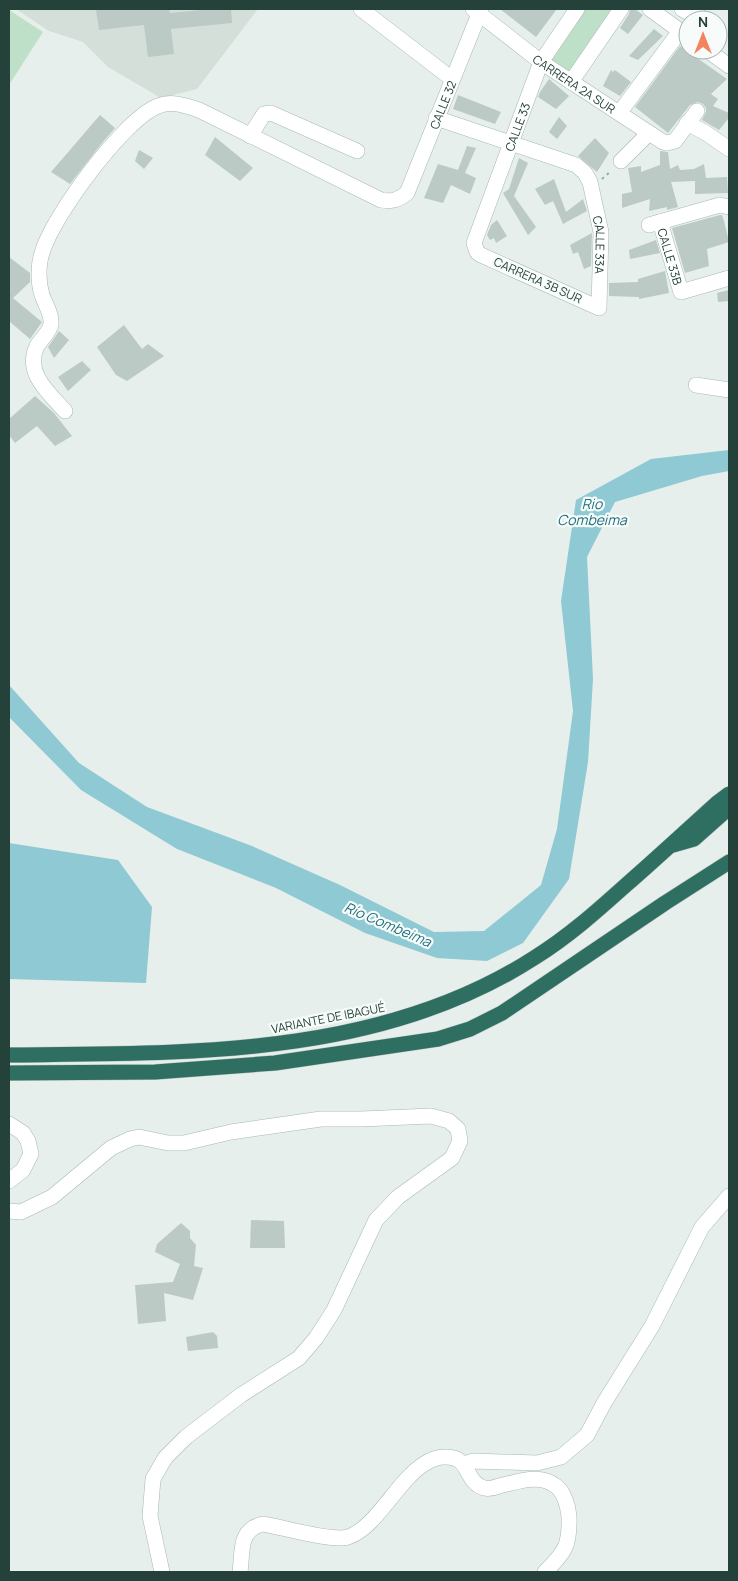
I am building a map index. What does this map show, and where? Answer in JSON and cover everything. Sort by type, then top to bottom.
[{"type":"highway","name":"VARIANTE DE IBAGUÉ","points":[[9,1055],[159,1053],[270,1045],[378,1026],[418,1013],[478,989],[534,958],[586,920],[729,794]]},
{"type":"highway","points":[[670,846],[694,839],[729,808]]},
{"type":"highway","points":[[9,1073],[155,1072],[275,1064],[438,1039],[461,1032],[502,1013],[729,862]]},
{"type":"street","points":[[361,9],[452,80]]},
{"type":"street","name":"CALLE 33","points":[[477,252],[474,243],[541,62],[577,9]]},
{"type":"street","points":[[571,82],[621,9]]},
{"type":"street","points":[[650,9],[678,29]]},
{"type":"street","name":"CALLE 32","points":[[250,136],[381,200],[391,202],[400,198],[407,193],[478,10]]},
{"type":"street","name":"CARRERA 2A SUR","points":[[478,10],[541,62],[667,143],[675,141],[687,123]]},
{"type":"street","points":[[620,112],[678,40]]},
{"type":"street","points":[[65,411],[41,385],[34,368],[37,347],[50,328],[51,322],[41,293],[39,276],[41,254],[62,213],[106,151],[141,116],[159,105],[178,103],[199,110],[250,136],[264,114],[271,113],[357,151]]},
{"type":"street","points":[[697,111],[687,123],[729,149]]},
{"type":"street","points":[[436,118],[576,165],[588,178]]},
{"type":"street","points":[[622,161],[649,133]]},
{"type":"street","name":"CALLE 33A","points":[[588,178],[601,232],[599,308]]},
{"type":"street","name":"CALLE 33B","points":[[729,207],[720,206],[655,223],[680,292],[729,278]]},
{"type":"street","name":"CARRERA 3B SUR","points":[[477,252],[599,308]]},
{"type":"street","points":[[696,385],[729,390]]},
{"type":"street","points":[[9,1212],[20,1212],[52,1197],[111,1148],[139,1137],[168,1143],[184,1143],[231,1132],[302,1121],[431,1116],[449,1121],[458,1129],[460,1141],[452,1158],[398,1197],[376,1220],[334,1310],[316,1338],[299,1358],[226,1407],[186,1437],[165,1458],[153,1479],[150,1516],[162,1572]]},
{"type":"street","points":[[9,1124],[23,1133],[28,1141],[31,1154],[23,1170],[9,1181]]},
{"type":"street","points":[[464,1464],[474,1461],[537,1462],[561,1457],[588,1435],[604,1403],[652,1326],[702,1227],[729,1196]]},
{"type":"street","points":[[240,1572],[243,1544],[247,1532],[252,1526],[263,1524],[330,1538],[348,1537],[365,1528],[408,1477],[425,1463],[440,1457],[454,1457],[464,1464],[472,1478],[482,1488],[491,1488],[535,1478],[549,1481],[562,1490],[568,1512],[570,1534],[563,1554],[545,1572]]},
{"type":"path","points":[[588,178],[604,178],[622,161]]},
{"type":"shaded area","points":[[16,9],[258,9],[197,89],[161,98],[108,67],[83,42],[49,31]]},
{"type":"green space","points":[[577,9],[621,9],[571,82],[541,62]]},
{"type":"green space","points":[[9,10],[43,32],[9,85]]},
{"type":"water","name":"Rio Combeima","points":[[729,450],[729,471],[702,476],[615,502],[587,557],[593,679],[588,762],[569,879],[523,943],[487,961],[437,958],[365,933],[276,888],[177,849],[81,790],[9,717],[9,685],[79,763],[147,807],[252,846],[340,885],[434,932],[484,931],[541,885],[557,829],[573,711],[561,601],[576,500],[651,459]]},
{"type":"water","points":[[9,843],[118,860],[152,907],[146,983],[9,979]]},
{"type":"building","points":[[169,9],[170,13],[231,9],[232,23],[171,29],[174,54],[148,57],[144,25],[99,30],[96,10]]},
{"type":"building","points":[[500,9],[557,9],[536,37]]},
{"type":"building","points":[[630,9],[635,9],[643,15],[628,34],[620,28]]},
{"type":"building","points":[[654,29],[663,36],[638,60],[629,56]]},
{"type":"building","points":[[678,49],[678,60],[700,60],[727,79],[711,94],[718,99],[713,106],[729,113],[729,118],[719,130],[702,120],[706,108],[698,102],[690,105],[668,133],[635,107]]},
{"type":"building","points":[[611,70],[613,72],[615,70],[631,82],[620,96],[603,86]]},
{"type":"building","points":[[549,79],[569,96],[556,109],[538,97]]},
{"type":"building","points":[[458,95],[501,112],[495,124],[453,109]]},
{"type":"building","points":[[100,115],[115,128],[70,184],[51,172]]},
{"type":"building","points":[[559,117],[567,126],[557,139],[549,132]]},
{"type":"building","points":[[215,137],[253,168],[240,181],[205,155]]},
{"type":"building","points":[[595,138],[609,153],[597,172],[578,156]]},
{"type":"building","points":[[467,146],[476,148],[465,173],[476,178],[470,194],[451,185],[443,203],[424,198],[438,164],[458,170]]},
{"type":"building","points":[[139,150],[153,158],[144,169],[135,161]]},
{"type":"building","points":[[660,151],[668,152],[670,169],[678,165],[680,170],[694,169],[704,164],[706,178],[727,177],[728,193],[695,194],[695,181],[671,182],[678,207],[667,210],[667,207],[649,211],[650,199],[622,208],[622,194],[632,192],[628,168],[641,166],[641,172],[660,165]]},
{"type":"building","points":[[519,158],[528,163],[514,196],[536,227],[528,235],[503,193],[509,189]]},
{"type":"building","points":[[554,179],[566,212],[583,199],[587,211],[563,224],[553,201],[545,205],[535,189]]},
{"type":"building","points":[[722,215],[724,221],[729,242],[707,249],[709,266],[685,273],[672,228]]},
{"type":"building","points":[[497,220],[507,236],[496,243],[494,238],[490,240],[487,235],[491,225]]},
{"type":"building","points":[[592,233],[591,266],[584,269],[578,252],[573,254],[570,245]]},
{"type":"building","points":[[656,240],[660,253],[630,259],[629,250]]},
{"type":"building","points":[[9,257],[30,273],[30,282],[13,298],[42,322],[30,339],[9,321]]},
{"type":"building","points":[[665,271],[669,293],[639,299],[639,297],[609,296],[609,283],[638,282],[638,279]]},
{"type":"building","points":[[729,290],[729,301],[718,302],[717,293]]},
{"type":"building","points":[[124,325],[142,349],[148,344],[164,356],[127,381],[116,375],[97,347]]},
{"type":"building","points":[[59,331],[69,340],[54,358],[48,347]]},
{"type":"building","points":[[82,361],[91,370],[68,391],[58,377]]},
{"type":"building","points":[[35,396],[54,413],[72,436],[55,446],[37,426],[15,443],[9,435],[9,419]]},
{"type":"building","points":[[251,1220],[284,1221],[285,1248],[250,1248]]},
{"type":"building","points":[[181,1223],[190,1231],[190,1238],[196,1245],[194,1266],[203,1268],[193,1300],[164,1293],[166,1321],[138,1324],[135,1285],[173,1282],[180,1264],[155,1252],[157,1244]]},
{"type":"building","points":[[213,1332],[217,1336],[218,1348],[188,1351],[186,1337]]},
{"type":"water label","name":"Río Combeima","points":[[388,924]]}]
